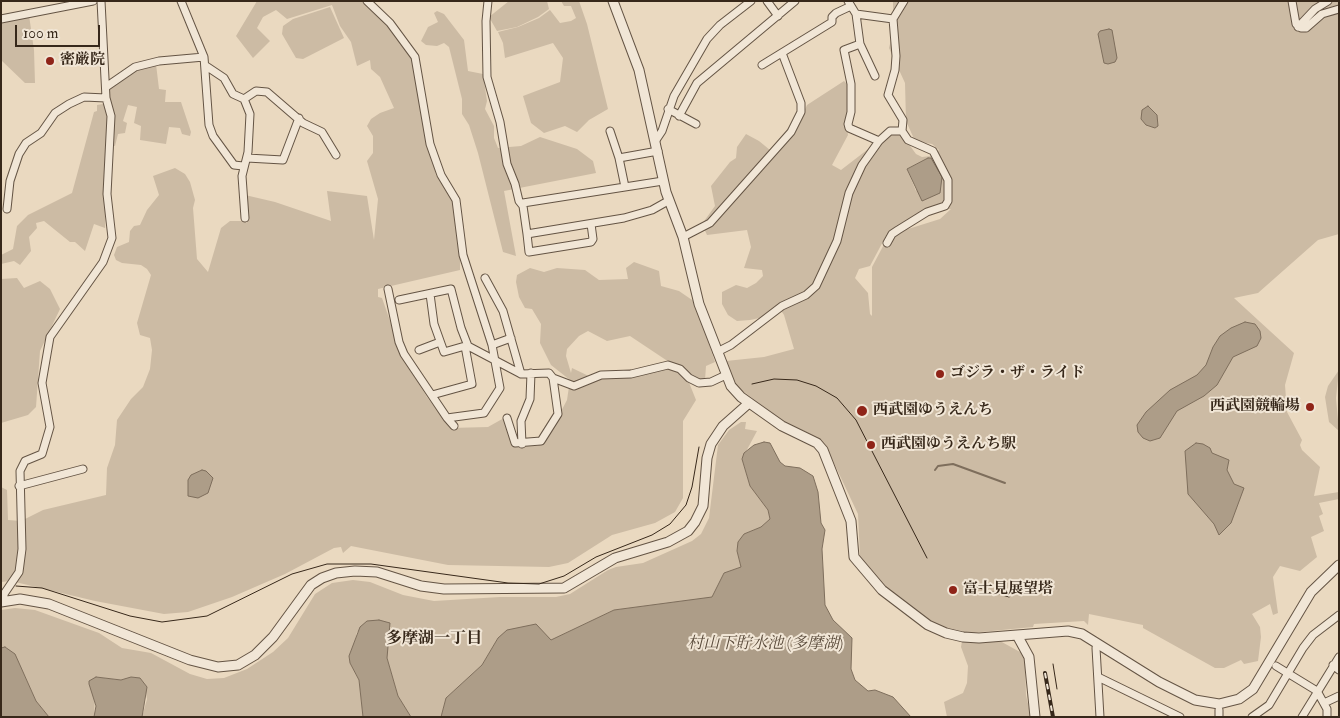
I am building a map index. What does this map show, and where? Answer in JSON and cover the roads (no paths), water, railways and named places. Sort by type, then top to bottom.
[{"type":"street","points":[[1,19],[93,1]]},
{"type":"street","points":[[101,1],[106,98],[111,116],[107,182],[112,234],[111,243],[103,262],[50,337],[42,383],[50,427],[42,454],[23,463],[20,471],[22,550],[18,572],[4,594],[3,601],[20,599],[50,604],[190,660],[218,667],[238,664],[255,656],[273,637],[311,585],[322,578],[336,573],[355,571],[383,573],[421,586],[444,589],[559,590],[575,584],[615,558],[668,542],[688,531],[703,506],[711,444],[723,426],[749,402]]},
{"type":"street","points":[[181,1],[204,57],[209,125],[213,136],[234,165],[243,166]]},
{"type":"street","points":[[367,1],[390,23],[415,57],[426,130],[441,175],[456,200],[463,255],[496,361],[500,388],[484,413],[447,418]]},
{"type":"street","points":[[488,1],[486,21],[487,77],[500,122],[507,164],[515,184],[518,201],[523,203],[663,180]]},
{"type":"street","points":[[614,1],[633,50],[656,140],[668,201],[683,237],[699,304],[732,390],[788,430],[817,443],[823,450],[849,516],[854,557],[882,590],[928,625],[946,633],[971,638],[1068,631],[1082,634],[1149,676],[1195,700],[1208,704],[1227,703],[1244,696],[1259,682],[1311,592],[1339,565]]},
{"type":"street","points":[[656,140],[662,131],[668,109],[691,65],[712,33],[751,1]]},
{"type":"street","points":[[767,1],[778,16]]},
{"type":"street","points":[[679,116],[697,83],[795,1]]},
{"type":"street","points":[[887,243],[892,234],[927,212],[945,206],[948,201],[948,180],[933,151],[908,140],[902,131],[903,120],[888,95],[895,70],[896,56],[893,18],[904,1]]},
{"type":"street","points":[[1292,1],[1298,27]]},
{"type":"street","points":[[1298,27],[1315,9],[1328,1]]},
{"type":"street","points":[[762,65],[832,22],[832,17],[849,4],[856,14],[860,44],[875,76]]},
{"type":"street","points":[[1298,27],[1306,28],[1322,14],[1339,9]]},
{"type":"street","points":[[856,14],[893,18]]},
{"type":"street","points":[[860,44],[844,50],[851,84],[851,112],[848,124],[849,128],[879,141]]},
{"type":"street","points":[[683,237],[710,223],[791,132],[801,112],[801,103],[782,54]]},
{"type":"street","points":[[106,87],[135,67],[158,61],[204,57]]},
{"type":"street","points":[[206,66],[222,75],[233,94],[244,99],[251,120],[247,158],[243,166],[245,218]]},
{"type":"street","points":[[244,99],[256,91],[267,92],[299,118],[322,132],[336,156]]},
{"type":"street","points":[[7,209],[10,181],[19,154],[26,143],[41,133],[55,113],[69,104],[84,97],[106,98]]},
{"type":"street","points":[[668,109],[696,124]]},
{"type":"street","points":[[247,158],[283,160],[299,118]]},
{"type":"street","points":[[610,130],[619,158],[625,187]]},
{"type":"street","points":[[717,352],[731,345],[782,306],[806,295],[816,286],[837,241],[849,193],[862,165],[879,141],[890,131],[902,131]]},
{"type":"street","points":[[619,158],[658,151]]},
{"type":"street","points":[[527,234],[591,224],[652,210],[668,201]]},
{"type":"street","points":[[523,203],[529,252],[591,242],[593,239],[591,224]]},
{"type":"street","points":[[485,278],[503,311],[521,374]]},
{"type":"street","points":[[388,289],[399,342],[404,354],[454,426]]},
{"type":"street","points":[[399,300],[451,289],[466,346],[472,384],[432,395]]},
{"type":"street","points":[[430,294],[434,324],[444,352],[466,346],[521,374],[549,373],[553,378],[574,386],[601,375],[631,374],[668,366],[680,369],[689,378],[699,383],[711,382],[726,375]]},
{"type":"street","points":[[492,345],[511,338]]},
{"type":"street","points":[[419,350],[440,342]]},
{"type":"street","points":[[522,444],[521,420],[530,399],[531,374]]},
{"type":"street","points":[[507,418],[516,443],[542,441],[558,414],[553,378]]},
{"type":"street","points":[[19,486],[83,469]]},
{"type":"street","points":[[1252,717],[1269,705],[1314,635],[1339,616]]},
{"type":"street","points":[[1017,635],[1029,657],[1035,717]]},
{"type":"street","points":[[1096,648],[1102,716]]},
{"type":"street","points":[[1302,717],[1332,665],[1339,657]]},
{"type":"street","points":[[1332,665],[1339,670]]},
{"type":"street","points":[[1276,666],[1317,691],[1324,702],[1327,717]]},
{"type":"street","points":[[1098,677],[1176,716]]},
{"type":"street","points":[[1324,702],[1339,696]]},
{"type":"water","points":[[1112,30],[1117,58],[1115,62],[1108,64],[1104,63],[1098,34],[1100,31]]},
{"type":"water","points":[[1148,106],[1157,115],[1158,126],[1155,128],[1146,125],[1141,119],[1142,110]]},
{"type":"water","points":[[931,158],[942,177],[940,193],[922,201],[907,169]]},
{"type":"water","points":[[1245,322],[1255,324],[1260,331],[1261,338],[1257,346],[1233,357],[1217,385],[1204,396],[1177,411],[1160,438],[1150,441],[1143,438],[1138,432],[1137,425],[1146,412],[1170,390],[1197,375],[1206,365],[1213,347],[1220,336],[1231,328]]},
{"type":"water","name":"村山下貯水池 (多摩湖)","points":[[764,442],[770,443],[780,462],[785,466],[800,468],[813,476],[818,492],[821,523],[825,530],[822,549],[825,605],[833,620],[852,638],[851,669],[855,680],[868,691],[875,690],[893,697],[911,717],[441,717],[446,698],[482,665],[498,638],[507,630],[536,624],[551,640],[614,610],[712,597],[724,573],[741,567],[737,551],[738,542],[744,534],[761,527],[770,519],[768,510],[750,486],[742,459],[744,453],[754,445]]},
{"type":"water","points":[[1196,443],[1203,444],[1210,448],[1212,453],[1229,460],[1227,470],[1234,484],[1244,488],[1231,523],[1219,535],[1214,524],[1188,494],[1185,451]]},
{"type":"water","points":[[202,470],[206,471],[213,478],[208,493],[198,498],[188,496],[188,480],[191,475]]},
{"type":"water","points":[[379,620],[390,623],[387,658],[398,696],[411,717],[363,717],[359,680],[350,663],[349,656],[360,627],[367,621]]},
{"type":"water","points":[[5,647],[15,654],[36,701],[49,717],[1,717],[1,648]]},
{"type":"water","points":[[96,677],[121,680],[131,677],[140,678],[147,687],[142,717],[94,717],[96,706],[89,681]]},
{"type":"waterway","points":[[935,470],[938,466],[953,464],[1005,483]]},
{"type":"tram line","points":[[752,384],[774,379],[797,380],[816,386],[837,398],[856,420],[927,558]]},
{"type":"tram line","points":[[16,586],[42,588],[130,616],[162,622],[207,616],[292,574],[327,564],[371,564],[508,583],[539,584],[564,576],[596,557],[652,535],[670,524],[686,505],[692,487],[699,447]]},
{"type":"tram line","points":[[976,587],[1009,597]]},
{"type":"tram line","points":[[1053,664],[1057,689]]},
{"type":"railway","points":[[1045,673],[1053,717]]},
{"type":"place","name":"密厳院","points":[[50,61]]},
{"type":"place","name":"ゴジラ・ザ・ライド","points":[[940,374]]},
{"type":"place","name":"西武園競輪場","points":[[1310,407]]},
{"type":"place","name":"西武園ゆうえんち","points":[[862,411]]},
{"type":"place","name":"西武園ゆうえんち駅","points":[[871,445]]},
{"type":"place","name":"富士見展望塔","points":[[953,590]]},
{"type":"district","name":"多摩湖一丁目","points":[[434,640]]}]
